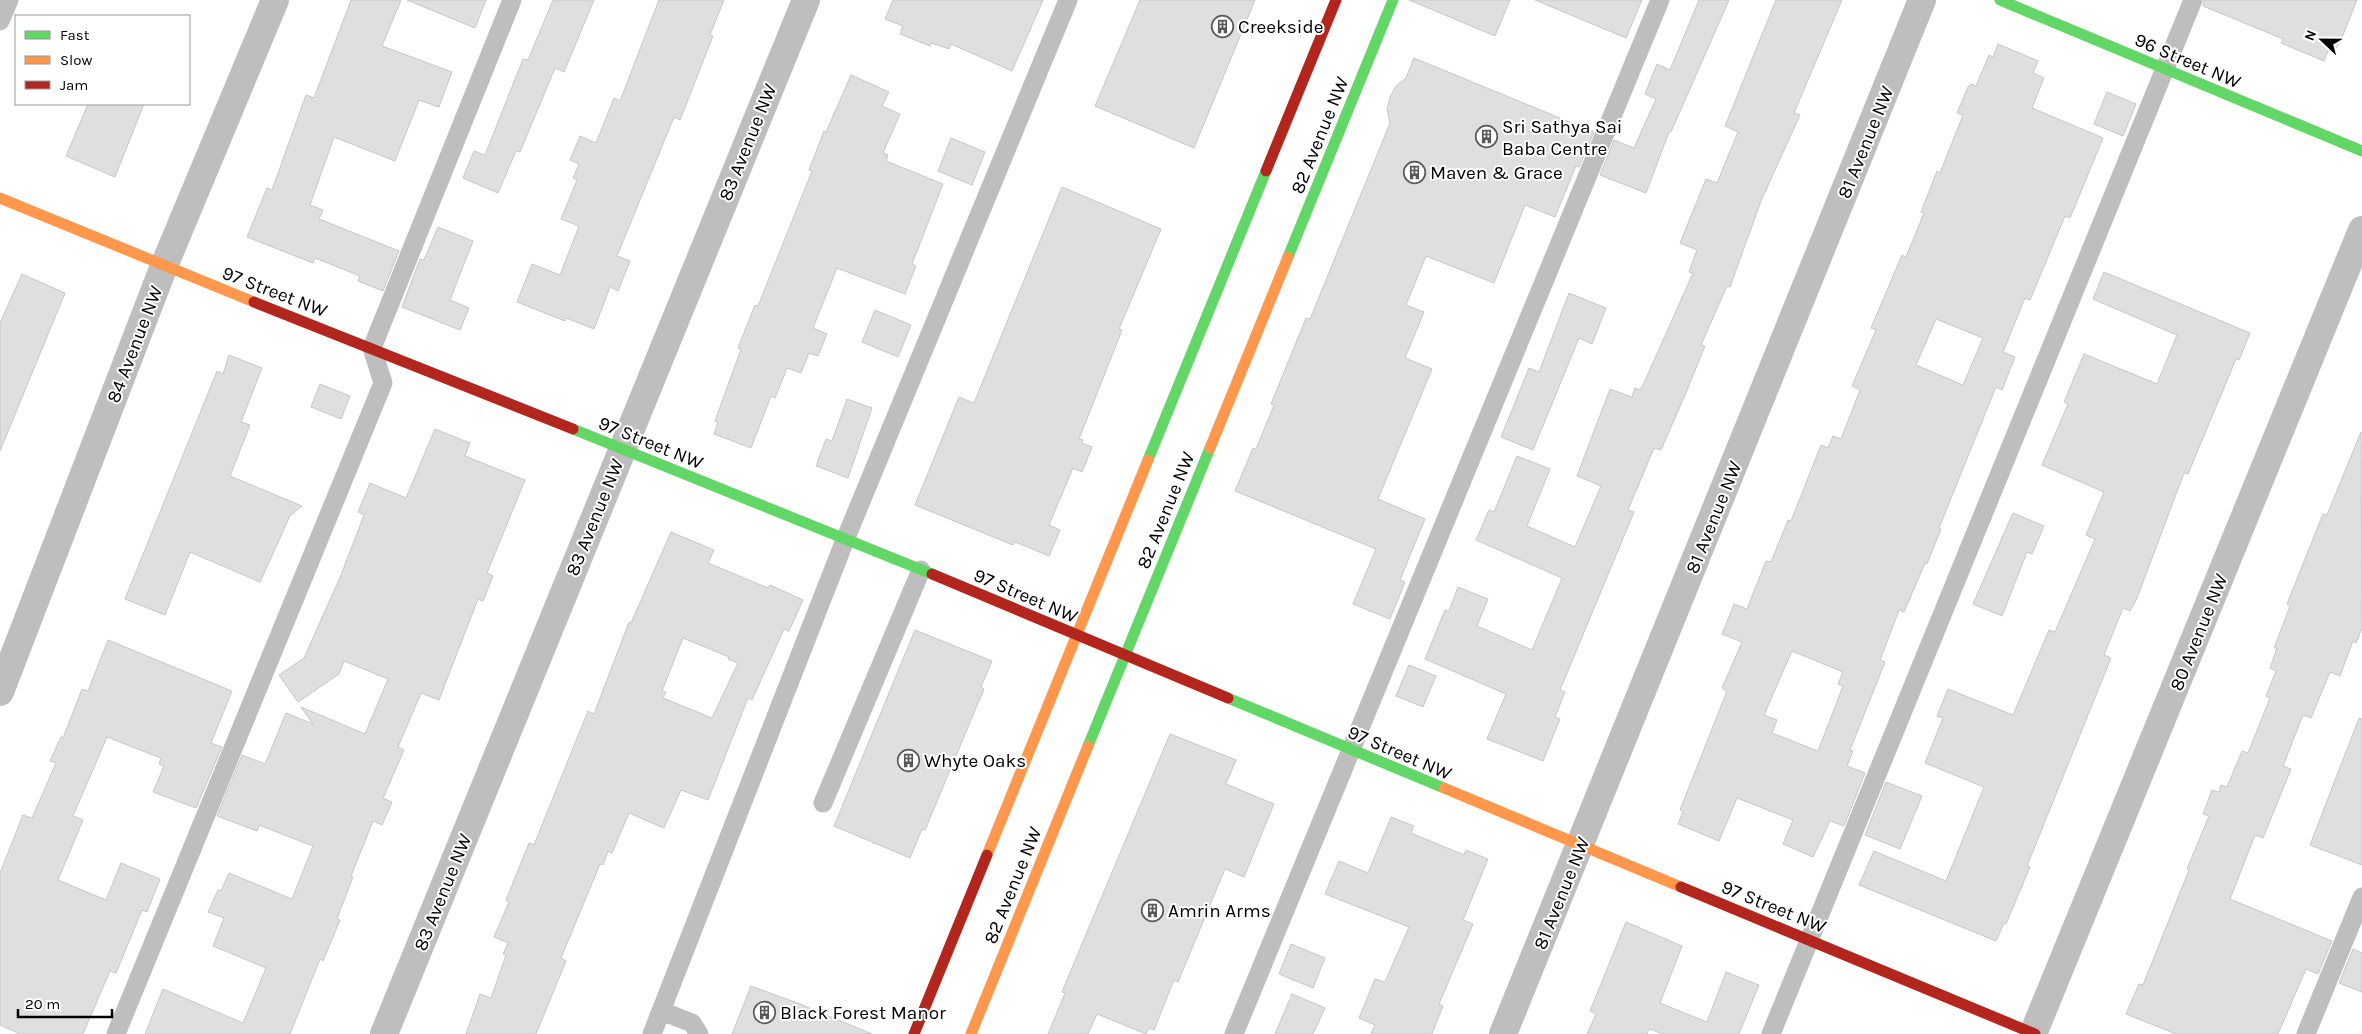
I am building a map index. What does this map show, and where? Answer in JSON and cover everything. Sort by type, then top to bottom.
[{"type":"street","name":"84 Avenue NW","points":[[0,692],[164,266],[275,0]]},
{"type":"street","name":"83 Avenue NW","points":[[384,1034],[621,449],[806,0]]},
{"type":"street","name":"82 Avenue NW","points":[[914,1034],[1336,0]]},
{"type":"street","name":"82 Avenue NW","points":[[971,1034],[1124,655],[1393,0]]},
{"type":"street","name":"81 Avenue NW","points":[[1503,1034],[1581,846],[1922,0]]},
{"type":"street","name":"96 Street NW","points":[[2000,0],[2362,151]]},
{"type":"street","name":"97 Street NW","points":[[0,198],[164,266],[921,570],[2034,1034]]},
{"type":"street","name":"80 Avenue NW","points":[[2034,1034],[2362,230]]},
{"type":"lane","points":[[0,22],[9,0]]},
{"type":"lane","points":[[116,1034],[383,383],[372,348],[512,0]]},
{"type":"lane","points":[[652,1034],[845,540],[1068,0]]},
{"type":"lane","points":[[1234,1034],[1660,0]]},
{"type":"lane","points":[[1771,1034],[2193,0]]},
{"type":"lane","points":[[823,803],[921,570]]},
{"type":"lane","points":[[2306,1034],[2362,897]]},
{"type":"lane","points":[[661,1011],[692,1022],[699,1034]]},
{"type":"building","points":[[351,0],[401,0],[382,46],[452,72],[439,107],[419,100],[395,161],[334,137],[310,205],[323,210],[319,219],[399,251],[383,291],[358,281],[360,276],[315,258],[313,263],[247,237],[267,188],[272,190],[306,95],[314,98]]},
{"type":"building","points":[[407,0],[486,0],[475,28]]},
{"type":"building","points":[[553,0],[594,0],[564,72],[555,68],[520,152],[516,151],[498,193],[463,178],[474,151],[485,155],[523,59],[528,60]]},
{"type":"building","points":[[659,0],[724,0],[710,35],[713,36],[680,120],[674,117],[617,256],[630,261],[618,291],[610,287],[594,329],[566,318],[565,321],[517,302],[532,264],[560,275],[579,226],[561,219],[577,180],[573,178],[579,164],[570,160],[580,136],[596,143],[614,98],[620,101]]},
{"type":"building","points":[[893,0],[1043,0],[1012,71],[951,44],[949,49],[931,43],[930,46],[900,34],[903,26],[885,19]]},
{"type":"building","points":[[1140,0],[1255,0],[1194,148],[1095,106]]},
{"type":"building","points":[[1409,0],[1510,0],[1495,36]]},
{"type":"building","points":[[1535,0],[1642,0],[1626,38]]},
{"type":"building","points":[[1699,0],[1729,0],[1671,132],[1669,132],[1646,193],[1600,175],[1614,140],[1634,148],[1656,99],[1645,94],[1657,64],[1670,70]]},
{"type":"building","points":[[1776,0],[1842,0],[1794,113],[1800,115],[1761,201],[1730,287],[1727,286],[1701,345],[1705,346],[1685,395],[1661,450],[1654,448],[1628,510],[1634,512],[1560,690],[1565,692],[1555,717],[1560,719],[1543,761],[1487,739],[1506,694],[1425,659],[1445,610],[1449,611],[1458,587],[1488,599],[1477,626],[1532,650],[1562,578],[1476,540],[1489,510],[1494,512],[1517,456],[1550,469],[1527,526],[1575,547],[1601,486],[1577,476],[1610,389],[1632,397],[1635,388],[1639,390],[1643,385],[1693,273],[1689,272],[1697,250],[1680,243],[1706,179],[1717,183],[1738,132],[1725,126]]},
{"type":"building","points":[[2204,0],[2357,0],[2336,48],[2330,46],[2324,61],[2281,43],[2283,39],[2203,6]]},
{"type":"building","points":[[1998,44],[2038,61],[2033,73],[2044,78],[2032,108],[2103,138],[2070,218],[2065,216],[2030,300],[2025,298],[2003,352],[2015,357],[2002,390],[1996,387],[1939,528],[1941,529],[1927,564],[1925,563],[1904,612],[1899,610],[1880,660],[1885,662],[1850,750],[1853,751],[1847,766],[1865,773],[1844,826],[1830,821],[1813,857],[1783,844],[1793,820],[1737,798],[1719,841],[1678,824],[1683,811],[1680,810],[1727,691],[1722,688],[1742,642],[1722,634],[1734,604],[1747,609],[1766,561],[1771,562],[1788,520],[1791,521],[1821,445],[1828,448],[1833,436],[1841,439],[1860,390],[1852,386],[1876,330],[1871,328],[1902,255],[1906,257],[1924,213],[1921,212],[1937,171],[1940,173],[1963,115],[1957,113],[1968,87],[1971,84],[1976,86],[1989,55],[1993,57]],"holes":[[[1936,319],[1983,338],[1963,385],[1916,365]],[[1792,651],[1843,672],[1838,684],[1843,686],[1818,751],[1772,733],[1777,720],[1764,715]]]},
{"type":"building","points":[[1414,58],[1594,132],[1579,167],[1576,166],[1555,217],[1525,205],[1494,283],[1426,256],[1406,305],[1424,312],[1405,358],[1432,369],[1378,499],[1425,519],[1400,580],[1405,582],[1390,619],[1353,604],[1376,549],[1235,491],[1253,448],[1256,449],[1274,405],[1271,404],[1306,318],[1310,319],[1390,123],[1387,109],[1390,97],[1396,86],[1406,78]]},
{"type":"building","points":[[851,75],[889,92],[882,106],[900,114],[883,153],[888,155],[886,161],[943,184],[912,264],[916,266],[905,294],[837,268],[813,328],[827,334],[818,356],[809,353],[801,373],[787,368],[775,398],[771,396],[751,448],[714,434],[718,422],[715,421],[741,349],[738,348],[755,305],[758,306],[812,171],[809,170],[824,131],[826,132]]},
{"type":"building","points":[[2107,92],[2136,104],[2123,136],[2094,124]]},
{"type":"building","points":[[88,105],[144,105],[115,177],[66,156]]},
{"type":"building","points":[[951,138],[985,152],[972,185],[938,171]]},
{"type":"building","points":[[1062,187],[1161,229],[1119,329],[1122,330],[1079,439],[1083,440],[1082,443],[1092,447],[1082,472],[1073,468],[1049,525],[1060,530],[1049,556],[1015,542],[1013,545],[915,505],[959,397],[974,403]]},
{"type":"building","points":[[438,227],[473,241],[450,300],[469,308],[460,330],[402,307],[420,259],[424,260]]},
{"type":"building","points":[[2104,272],[2250,333],[2239,360],[2236,359],[2188,474],[2184,473],[2137,598],[2130,611],[2123,608],[2104,655],[2111,658],[2027,866],[2030,867],[2006,924],[2004,923],[1996,941],[1859,885],[1874,851],[1946,881],[1984,787],[1925,763],[1943,718],[1937,716],[1948,689],[2013,715],[2049,630],[2055,632],[2095,539],[2086,535],[2104,492],[2042,465],[2068,404],[2064,402],[2084,354],[2157,384],[2177,335],[2093,299]]},
{"type":"building","points":[[22,274],[65,293],[0,451],[0,323]]},
{"type":"building","points":[[1569,293],[1606,308],[1592,344],[1579,338],[1533,450],[1501,437],[1529,368],[1539,372]]},
{"type":"building","points":[[875,310],[911,325],[898,357],[862,342]]},
{"type":"building","points":[[229,355],[262,368],[241,422],[250,425],[230,476],[302,506],[290,516],[260,582],[190,552],[165,615],[125,599],[217,371],[223,374]]},
{"type":"building","points":[[320,384],[350,396],[341,419],[311,407]]},
{"type":"building","points":[[847,399],[872,408],[848,478],[816,466],[826,439],[832,441]]},
{"type":"building","points":[[435,429],[470,443],[465,456],[525,480],[487,573],[493,576],[483,601],[478,599],[439,700],[421,693],[398,747],[404,750],[383,798],[392,802],[382,825],[373,821],[351,876],[353,877],[337,919],[340,920],[323,961],[320,959],[290,1034],[145,1034],[163,989],[243,1023],[266,968],[213,946],[224,918],[208,912],[218,890],[221,891],[229,873],[292,899],[313,846],[259,825],[257,831],[217,816],[242,755],[265,764],[286,713],[313,724],[301,707],[365,734],[388,679],[344,661],[339,674],[298,702],[279,675],[304,658],[341,575],[364,515],[358,512],[370,483],[406,498]]},
{"type":"building","points":[[2361,432],[2362,628],[2356,643],[2353,641],[2340,676],[2330,672],[2311,718],[2303,715],[2283,766],[2291,769],[2263,838],[2255,835],[2230,899],[2332,941],[2318,974],[2306,969],[2278,1034],[2176,1034],[2126,1014],[2139,984],[2143,985],[2189,870],[2187,869],[2209,816],[2203,814],[2212,790],[2219,792],[2221,785],[2227,787],[2242,751],[2248,753],[2270,698],[2266,696],[2276,671],[2270,668],[2277,648],[2274,648],[2290,606],[2287,604],[2323,514],[2327,515]]},
{"type":"building","points":[[2013,513],[2044,526],[2032,554],[2027,552],[2002,616],[1973,604]]},
{"type":"building","points":[[671,532],[714,550],[708,563],[768,588],[770,585],[803,600],[789,631],[784,629],[752,700],[748,698],[708,800],[681,790],[664,828],[629,813],[612,853],[608,851],[603,865],[600,864],[561,958],[566,961],[536,1034],[466,1034],[480,994],[491,998],[506,955],[503,954],[508,943],[494,937],[509,902],[506,900],[529,843],[534,845],[588,711],[594,714],[629,622],[631,623]],"holes":[[[683,638],[729,657],[728,659],[738,663],[712,718],[663,698],[666,692],[662,691]]]},
{"type":"building","name":"Whyte Oaks","points":[[915,630],[992,661],[981,687],[984,689],[925,830],[922,829],[910,858],[834,826]]},
{"type":"building","points":[[108,640],[232,691],[211,743],[222,747],[196,808],[153,792],[164,766],[159,764],[161,758],[107,737],[73,816],[83,820],[58,880],[106,900],[121,863],[160,879],[147,912],[142,910],[116,973],[110,971],[83,1034],[20,1034],[0,1025],[0,873],[23,815],[32,818],[56,763],[50,761],[61,737],[63,738],[82,689],[88,691]]},
{"type":"building","points":[[1409,665],[1436,676],[1423,707],[1396,696]]},
{"type":"building","points":[[2359,718],[2362,719],[2362,865],[2310,845]]},
{"type":"building","points":[[1170,734],[1236,760],[1226,784],[1274,804],[1244,877],[1225,869],[1178,982],[1174,980],[1154,1030],[1149,1028],[1146,1034],[1097,1014],[1088,1034],[1048,1034],[1065,993],[1062,992]]},
{"type":"building","points":[[1886,782],[1922,796],[1900,849],[1865,835]]},
{"type":"building","points":[[1391,817],[1414,826],[1411,833],[1464,855],[1466,850],[1488,859],[1463,920],[1473,924],[1439,1004],[1443,1006],[1432,1034],[1371,1034],[1375,1025],[1359,1018],[1375,979],[1385,982],[1409,927],[1325,894],[1339,861],[1368,873]]},
{"type":"building","points":[[1626,922],[1682,946],[1660,1003],[1707,1022],[1726,972],[1759,985],[1739,1034],[1663,1034],[1649,1029],[1647,1034],[1587,1034],[1596,1014],[1590,1011]]},
{"type":"building","points":[[1291,944],[1325,958],[1313,988],[1279,974]]},
{"type":"building","points":[[2353,949],[2362,953],[2362,992],[2339,983]]},
{"type":"building","name":"Black Forest Manor","points":[[751,986],[800,1004],[872,1034],[732,1034]]},
{"type":"building","points":[[1292,994],[1325,1008],[1313,1034],[1275,1034]]},
{"type":"traffic: fast","points":[[1288,257],[1393,0]]},
{"type":"traffic: fast","points":[[2000,0],[2362,151]]},
{"type":"traffic: fast","points":[[1148,460],[1266,171]]},
{"type":"traffic: fast","points":[[573,429],[932,574]]},
{"type":"traffic: fast","points":[[1088,746],[1210,448]]},
{"type":"traffic: fast","points":[[1228,698],[1444,788]]},
{"type":"traffic: slow","points":[[0,198],[254,302]]},
{"type":"traffic: slow","points":[[1210,448],[1288,257]]},
{"type":"traffic: slow","points":[[987,855],[1148,460]]},
{"type":"traffic: slow","points":[[971,1034],[1088,746]]},
{"type":"traffic: slow","points":[[1444,788],[1681,887]]},
{"type":"traffic: jam","points":[[1266,171],[1336,0]]},
{"type":"traffic: jam","points":[[254,302],[573,429]]},
{"type":"traffic: jam","points":[[932,574],[1228,698]]},
{"type":"traffic: jam","points":[[914,1034],[987,855]]},
{"type":"traffic: jam","points":[[1681,887],[2035,1034]]},
{"type":"place","name":"Creekside","points":[[1222,26]]},
{"type":"place","name":"Sri Sathya Sai Baba Centre","points":[[1486,137]]},
{"type":"place","name":"Maven & Grace","points":[[1414,172]]},
{"type":"place","name":"Whyte Oaks","points":[[908,760]]},
{"type":"place","name":"Amrin Arms","points":[[1152,910]]},
{"type":"place","name":"Black Forest Manor","points":[[764,1012]]}]
